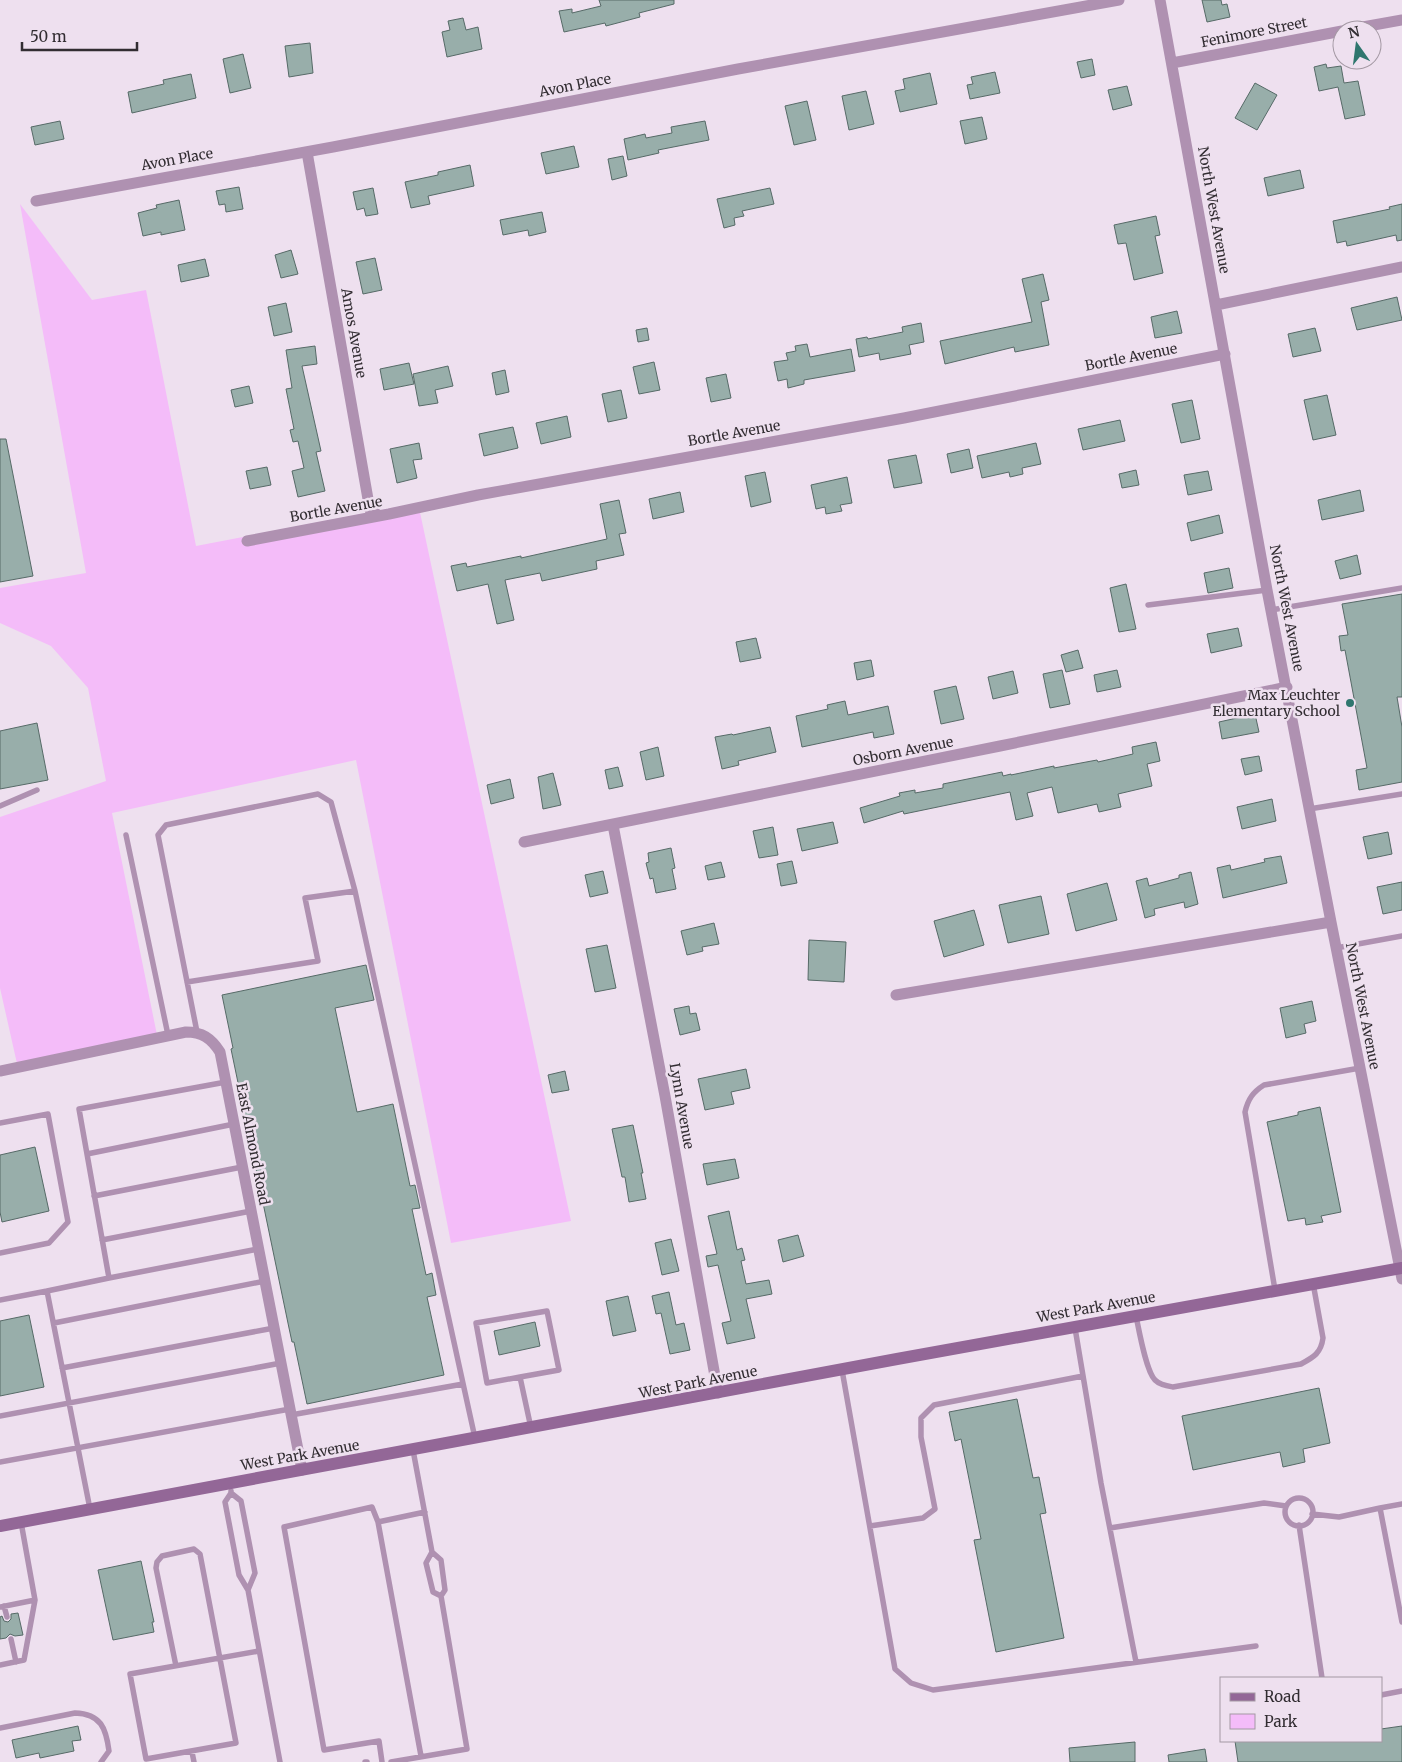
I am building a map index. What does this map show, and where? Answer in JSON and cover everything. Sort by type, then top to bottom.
[{"type":"main road","name":"West Park Avenue","points":[[0,1526],[90,1509],[231,1488],[302,1470],[1075,1326],[1313,1283],[1401,1272]]},
{"type":"street","name":"Avon Place","points":[[36,201],[307,152],[738,69],[1119,0]]},
{"type":"street","name":"North West Avenue","points":[[1160,0],[1267,590],[1401,1272]]},
{"type":"street","points":[[1382,24],[1402,20]]},
{"type":"street","name":"Fenimore Street","points":[[1172,63],[1332,33]]},
{"type":"street","name":"Amos Avenue","points":[[307,152],[370,510],[378,515]]},
{"type":"street","points":[[1216,305],[1402,267]]},
{"type":"street","name":"Bortle Avenue","points":[[247,541],[621,469],[904,418],[1225,354]]},
{"type":"street","name":"Osborn Avenue","points":[[524,842],[1287,687]]},
{"type":"street","name":"Lynn Avenue","points":[[613,825],[664,1086],[718,1393]]},
{"type":"street","points":[[896,995],[1331,922]]},
{"type":"street","points":[[0,1070],[168,1035],[197,1032]]},
{"type":"street","name":"East Almond Road","points":[[197,1032],[207,1037],[220,1052],[302,1470]]},
{"type":"lane","points":[[1271,610],[1402,588]]},
{"type":"lane","points":[[1148,605],[1267,590]]},
{"type":"lane","points":[[0,806],[37,790]]},
{"type":"lane","points":[[197,1032],[158,835],[166,825],[318,794],[331,802],[355,891],[475,1438]]},
{"type":"lane","points":[[1309,809],[1402,794]]},
{"type":"lane","points":[[126,836],[168,1035]]},
{"type":"lane","points":[[187,982],[318,961],[306,898],[355,891]]},
{"type":"lane","points":[[1336,948],[1402,936]]},
{"type":"lane","points":[[1275,1290],[1245,1112],[1247,1102],[1264,1085],[1360,1068]]},
{"type":"lane","points":[[109,1278],[79,1109],[226,1082]]},
{"type":"lane","points":[[0,1123],[48,1114],[68,1222],[49,1243],[0,1253]]},
{"type":"lane","points":[[87,1154],[234,1124]]},
{"type":"lane","points":[[94,1196],[242,1167]]},
{"type":"lane","points":[[102,1240],[251,1211]]},
{"type":"lane","points":[[0,1300],[258,1249]]},
{"type":"lane","points":[[54,1323],[265,1280]]},
{"type":"lane","points":[[1136,1316],[1149,1372],[1155,1380],[1162,1385],[1173,1387],[1210,1381],[1301,1364],[1318,1354],[1323,1338],[1313,1283]]},
{"type":"lane","points":[[47,1290],[90,1509]]},
{"type":"lane","points":[[547,1311],[559,1370],[520,1377],[486,1383],[476,1323],[547,1311]]},
{"type":"lane","points":[[1075,1326],[1110,1528],[1136,1662]]},
{"type":"lane","points":[[62,1368],[274,1328]]},
{"type":"lane","points":[[0,1416],[281,1364]]},
{"type":"lane","points":[[842,1370],[895,1669],[911,1683],[933,1690],[1256,1646]]},
{"type":"lane","points":[[870,1526],[923,1518],[935,1509],[922,1437],[921,1418],[934,1405],[1083,1376]]},
{"type":"lane","points":[[520,1377],[531,1428]]},
{"type":"lane","points":[[0,1462],[78,1447],[462,1384]]},
{"type":"lane","points":[[391,1762],[467,1749],[441,1596],[445,1590],[441,1560],[432,1552],[413,1450]]},
{"type":"lane","points":[[248,1590],[255,1573],[241,1500],[231,1488],[225,1502],[239,1575],[248,1590],[280,1762]]},
{"type":"lane","points":[[1301,1498],[1308,1502],[1312,1514],[1308,1522],[1299,1526],[1287,1520],[1286,1506],[1292,1500],[1301,1498]]},
{"type":"lane","points":[[1110,1528],[1264,1503],[1286,1506]]},
{"type":"lane","points":[[1312,1514],[1339,1517],[1402,1504]]},
{"type":"lane","points":[[382,1762],[379,1741],[324,1750],[284,1527],[372,1507],[378,1522],[421,1756]]},
{"type":"lane","points":[[1380,1508],[1402,1622]]},
{"type":"lane","points":[[378,1522],[425,1512]]},
{"type":"lane","points":[[0,1665],[24,1660],[35,1600],[21,1522]]},
{"type":"lane","points":[[1299,1526],[1322,1677]]},
{"type":"lane","points":[[176,1666],[156,1562],[162,1556],[194,1549],[200,1554],[219,1658],[236,1743],[146,1759],[130,1674],[176,1666],[219,1658],[259,1651]]},
{"type":"lane","points":[[432,1552],[426,1563],[433,1592],[441,1596]]},
{"type":"lane","points":[[6,1617],[2,1606],[35,1600]]},
{"type":"lane","points":[[11,1639],[16,1662]]},
{"type":"lane","points":[[1382,1695],[1402,1691]]},
{"type":"lane","points":[[0,1728],[75,1713],[87,1714],[101,1722],[107,1737],[109,1752],[101,1762]]},
{"type":"lane","points":[[192,1752],[194,1762]]},
{"type":"green space","points":[[20,204],[92,300],[146,290],[196,546],[418,503],[571,1221],[451,1243],[356,760],[112,813],[158,1040],[18,1068],[0,988],[0,817],[106,781],[88,688],[51,646],[0,623],[0,588],[86,573]]},
{"type":"building","points":[[599,0],[674,0],[674,4],[639,13],[640,17],[606,26],[605,23],[564,32],[559,11],[572,9],[572,13],[601,6]]},
{"type":"building","points":[[1202,0],[1221,0],[1222,5],[1227,4],[1230,17],[1207,22]]},
{"type":"building","points":[[463,18],[466,30],[478,27],[482,49],[447,57],[442,32],[450,30],[448,21]]},
{"type":"building","points":[[310,43],[313,73],[289,77],[285,46]]},
{"type":"building","points":[[243,54],[251,88],[230,93],[223,59]]},
{"type":"building","points":[[1092,59],[1095,75],[1081,78],[1077,62]]},
{"type":"building","points":[[1326,64],[1327,68],[1332,67],[1332,70],[1342,70],[1344,83],[1358,81],[1365,115],[1345,119],[1338,87],[1319,91],[1314,67]]},
{"type":"building","points":[[995,72],[1000,93],[970,99],[967,85],[973,84],[971,77]]},
{"type":"building","points":[[930,73],[937,104],[900,112],[895,91],[905,89],[903,79]]},
{"type":"building","points":[[191,74],[196,98],[132,113],[128,92],[164,84],[163,80]]},
{"type":"building","points":[[1255,83],[1277,95],[1257,130],[1235,118]]},
{"type":"building","points":[[1127,86],[1132,105],[1113,110],[1108,90]]},
{"type":"building","points":[[866,91],[874,124],[849,130],[842,96]]},
{"type":"building","points":[[807,101],[816,140],[794,145],[785,106]]},
{"type":"building","points":[[982,117],[987,139],[965,144],[960,121]]},
{"type":"building","points":[[60,121],[64,139],[35,145],[31,127]]},
{"type":"building","points":[[705,121],[709,140],[658,150],[659,153],[628,160],[624,139],[645,134],[646,138],[672,133],[671,127]]},
{"type":"building","points":[[574,146],[579,167],[546,174],[541,153]]},
{"type":"building","points":[[623,156],[627,176],[612,180],[608,159]]},
{"type":"building","points":[[470,165],[474,186],[428,196],[430,204],[411,208],[405,182],[438,175],[438,172]]},
{"type":"building","points":[[1300,170],[1304,188],[1268,196],[1264,178]]},
{"type":"building","points":[[239,187],[243,209],[226,212],[225,204],[219,205],[216,191]]},
{"type":"building","points":[[373,188],[378,214],[366,216],[364,208],[357,210],[353,192]]},
{"type":"building","points":[[770,188],[774,204],[742,211],[744,216],[734,218],[735,225],[724,228],[717,199]]},
{"type":"building","points":[[179,200],[185,230],[161,235],[161,232],[143,236],[138,213],[157,208],[156,205]]},
{"type":"building","points":[[1402,204],[1402,240],[1397,241],[1396,235],[1347,246],[1346,241],[1337,243],[1333,221],[1390,209],[1389,207]]},
{"type":"building","points":[[542,212],[546,232],[529,236],[528,230],[503,235],[500,220]]},
{"type":"building","points":[[1156,216],[1160,235],[1155,236],[1163,273],[1134,280],[1126,243],[1118,244],[1114,225]]},
{"type":"building","points":[[291,250],[298,274],[281,278],[275,255]]},
{"type":"building","points":[[375,258],[382,290],[363,294],[356,262]]},
{"type":"building","points":[[205,259],[209,276],[181,282],[178,265]]},
{"type":"building","points":[[1043,274],[1049,300],[1041,302],[1049,345],[1015,352],[1014,347],[945,364],[940,341],[1032,322],[1022,279]]},
{"type":"building","points":[[1397,297],[1402,320],[1357,330],[1351,308]]},
{"type":"building","points":[[286,303],[292,332],[274,336],[268,307]]},
{"type":"building","points":[[1177,311],[1182,333],[1155,338],[1151,317]]},
{"type":"building","points":[[921,323],[924,342],[909,345],[911,354],[880,360],[879,353],[859,357],[856,339],[867,337],[868,339],[903,332],[902,327]]},
{"type":"building","points":[[647,328],[649,340],[638,342],[636,330]]},
{"type":"building","points":[[1315,328],[1321,351],[1293,357],[1288,334]]},
{"type":"building","points":[[807,344],[810,357],[851,349],[855,371],[804,380],[804,384],[788,388],[787,379],[778,381],[774,362],[788,360],[786,353],[796,351],[795,346]]},
{"type":"building","points":[[315,346],[317,364],[302,366],[321,451],[316,452],[325,491],[298,497],[292,471],[304,468],[298,441],[293,442],[290,430],[294,429],[286,389],[292,388],[286,350]]},
{"type":"building","points":[[654,362],[660,390],[639,394],[633,367]]},
{"type":"building","points":[[409,363],[414,384],[384,390],[380,369]]},
{"type":"building","points":[[448,366],[453,386],[435,390],[438,403],[419,406],[413,374]]},
{"type":"building","points":[[505,370],[509,392],[496,395],[492,373]]},
{"type":"building","points":[[726,374],[731,398],[711,402],[706,378]]},
{"type":"building","points":[[249,386],[253,403],[235,407],[231,390]]},
{"type":"building","points":[[621,390],[627,418],[608,422],[602,394]]},
{"type":"building","points":[[1327,395],[1336,435],[1313,440],[1304,400]]},
{"type":"building","points":[[1192,400],[1200,439],[1181,443],[1172,404]]},
{"type":"building","points":[[567,416],[571,437],[541,444],[536,423]]},
{"type":"building","points":[[1120,420],[1125,441],[1083,450],[1078,429]]},
{"type":"building","points":[[513,427],[518,448],[484,456],[479,434]]},
{"type":"building","points":[[0,439],[6,439],[33,576],[0,582]]},
{"type":"building","points":[[419,443],[422,459],[413,460],[417,478],[397,483],[390,449]]},
{"type":"building","points":[[1036,443],[1041,464],[1022,468],[1023,474],[1010,477],[1009,472],[982,478],[977,456]]},
{"type":"building","points":[[969,449],[973,468],[951,473],[947,454]]},
{"type":"building","points":[[916,455],[922,483],[894,488],[888,460]]},
{"type":"building","points":[[267,467],[271,485],[250,489],[246,471]]},
{"type":"building","points":[[1136,470],[1139,485],[1122,488],[1119,474]]},
{"type":"building","points":[[1208,471],[1212,490],[1188,495],[1184,475]]},
{"type":"building","points":[[765,472],[771,502],[751,507],[745,476]]},
{"type":"building","points":[[847,477],[852,503],[840,505],[842,511],[826,514],[825,507],[816,509],[811,485]]},
{"type":"building","points":[[1360,490],[1364,511],[1322,520],[1318,500]]},
{"type":"building","points":[[680,492],[684,512],[653,519],[649,499]]},
{"type":"building","points":[[619,500],[626,533],[619,534],[624,555],[596,561],[597,569],[542,581],[540,573],[505,580],[514,620],[497,624],[488,584],[457,591],[451,566],[466,563],[467,567],[521,556],[521,558],[607,539],[600,504]]},
{"type":"building","points":[[1219,515],[1223,533],[1191,541],[1187,523]]},
{"type":"building","points":[[1357,555],[1361,574],[1340,579],[1335,561]]},
{"type":"building","points":[[1229,568],[1233,588],[1208,593],[1204,573]]},
{"type":"building","points":[[1126,584],[1136,629],[1119,632],[1110,588]]},
{"type":"building","points":[[1402,594],[1402,697],[1397,697],[1402,727],[1402,782],[1359,790],[1356,770],[1367,768],[1345,650],[1341,651],[1339,636],[1348,635],[1342,604]]},
{"type":"building","points":[[1238,628],[1242,646],[1211,653],[1207,634]]},
{"type":"building","points":[[756,638],[761,658],[740,662],[736,642]]},
{"type":"building","points":[[1078,650],[1083,668],[1066,672],[1061,655]]},
{"type":"building","points":[[871,660],[874,676],[857,680],[854,663]]},
{"type":"building","points":[[1062,670],[1070,704],[1050,708],[1043,674]]},
{"type":"building","points":[[1117,670],[1121,687],[1097,692],[1094,675]]},
{"type":"building","points":[[1013,671],[1018,693],[993,699],[988,677]]},
{"type":"building","points":[[956,686],[964,719],[941,724],[934,691]]},
{"type":"building","points":[[845,701],[848,715],[888,706],[894,734],[874,738],[873,732],[802,747],[796,716],[828,709],[827,705]]},
{"type":"building","points":[[1255,714],[1259,732],[1222,739],[1219,722]]},
{"type":"building","points":[[37,723],[48,780],[0,789],[0,731]]},
{"type":"building","points":[[770,727],[776,752],[738,761],[739,765],[722,769],[715,737]]},
{"type":"building","points":[[1156,742],[1160,761],[1147,764],[1152,786],[1118,794],[1121,807],[1099,812],[1097,804],[1058,813],[1052,787],[1027,793],[1033,816],[1016,820],[1010,792],[904,814],[903,811],[864,823],[860,808],[900,796],[899,793],[915,790],[915,793],[943,788],[943,784],[1002,772],[1003,776],[1054,766],[1054,768],[1097,760],[1098,762],[1133,754],[1132,747]]},
{"type":"building","points":[[658,747],[664,776],[646,780],[640,752]]},
{"type":"building","points":[[1259,756],[1262,771],[1245,775],[1241,759]]},
{"type":"building","points":[[618,767],[623,786],[609,789],[605,770]]},
{"type":"building","points":[[553,773],[561,805],[543,809],[538,777]]},
{"type":"building","points":[[510,779],[514,798],[491,804],[487,785]]},
{"type":"building","points":[[1272,799],[1276,821],[1242,829],[1237,807]]},
{"type":"building","points":[[833,822],[838,843],[802,851],[797,829]]},
{"type":"building","points":[[773,827],[778,855],[759,858],[753,831]]},
{"type":"building","points":[[1388,832],[1392,854],[1368,859],[1363,837]]},
{"type":"building","points":[[671,848],[675,868],[672,869],[676,889],[656,893],[653,878],[650,879],[646,863],[649,862],[648,853]]},
{"type":"building","points":[[1281,856],[1287,883],[1223,898],[1217,868],[1230,865],[1231,870],[1265,862],[1264,859]]},
{"type":"building","points":[[792,861],[797,883],[781,886],[777,864]]},
{"type":"building","points":[[721,862],[725,877],[708,880],[705,866]]},
{"type":"building","points":[[603,871],[608,893],[590,897],[585,875]]},
{"type":"building","points":[[1191,872],[1198,904],[1185,908],[1184,902],[1154,909],[1155,915],[1145,918],[1136,881],[1147,878],[1149,886],[1179,878],[1179,875]]},
{"type":"building","points":[[1402,882],[1402,910],[1383,914],[1377,887]]},
{"type":"building","points":[[1107,883],[1117,920],[1076,931],[1067,894]]},
{"type":"building","points":[[1041,896],[1049,934],[1008,943],[999,905]]},
{"type":"building","points":[[974,910],[984,945],[944,957],[934,921]]},
{"type":"building","points":[[714,923],[719,944],[702,947],[703,951],[687,955],[681,931]]},
{"type":"building","points":[[809,940],[846,942],[844,982],[808,980]]},
{"type":"building","points":[[607,945],[616,988],[595,992],[586,949]]},
{"type":"building","points":[[366,965],[374,1000],[335,1008],[357,1112],[393,1104],[410,1186],[415,1185],[420,1208],[412,1209],[426,1275],[432,1273],[436,1295],[427,1297],[444,1375],[307,1404],[294,1342],[292,1342],[289,1328],[231,1049],[233,1048],[222,995]]},
{"type":"building","points":[[1312,1001],[1316,1021],[1304,1024],[1306,1033],[1286,1038],[1280,1008]]},
{"type":"building","points":[[689,1006],[690,1014],[696,1013],[700,1030],[680,1035],[674,1009]]},
{"type":"building","points":[[746,1069],[750,1088],[731,1092],[734,1104],[705,1110],[698,1079]]},
{"type":"building","points":[[565,1071],[569,1090],[552,1093],[548,1075]]},
{"type":"building","points":[[1320,1107],[1341,1212],[1321,1216],[1323,1222],[1306,1225],[1305,1218],[1288,1221],[1267,1122],[1298,1115],[1298,1112]]},
{"type":"building","points":[[633,1125],[643,1173],[641,1173],[646,1199],[629,1202],[625,1177],[622,1177],[612,1129]]},
{"type":"building","points":[[35,1147],[49,1211],[2,1222],[0,1212],[0,1155]]},
{"type":"building","points":[[735,1159],[739,1178],[707,1185],[703,1164]]},
{"type":"building","points":[[729,1211],[737,1250],[742,1248],[745,1260],[741,1261],[746,1284],[769,1280],[772,1294],[746,1299],[755,1338],[727,1344],[722,1323],[731,1321],[718,1265],[708,1267],[706,1256],[717,1254],[708,1216]]},
{"type":"building","points":[[798,1235],[804,1256],[783,1262],[778,1240]]},
{"type":"building","points":[[671,1239],[679,1271],[662,1275],[655,1243]]},
{"type":"building","points":[[669,1292],[676,1325],[684,1323],[690,1350],[670,1354],[661,1313],[656,1314],[652,1296]]},
{"type":"building","points":[[628,1296],[636,1331],[613,1336],[606,1301]]},
{"type":"building","points":[[29,1315],[44,1387],[0,1396],[0,1321]]},
{"type":"building","points":[[535,1322],[540,1346],[499,1355],[494,1331]]},
{"type":"building","points":[[1319,1388],[1330,1443],[1303,1449],[1305,1462],[1283,1467],[1280,1452],[1193,1470],[1182,1416]]},
{"type":"building","points":[[1017,1399],[1033,1478],[1039,1477],[1046,1513],[1040,1514],[1064,1638],[996,1652],[974,1540],[981,1539],[961,1439],[955,1441],[949,1412]]},
{"type":"building","points":[[141,1561],[154,1622],[152,1622],[154,1632],[113,1640],[98,1570]]},
{"type":"building","points":[[18,1613],[23,1635],[15,1636],[10,1634],[6,1638],[0,1639],[0,1617],[2,1616],[4,1621],[8,1622],[11,1619],[11,1614]]},
{"type":"building","points":[[78,1726],[81,1740],[72,1741],[74,1751],[40,1758],[39,1753],[16,1758],[12,1740]]},
{"type":"building","points":[[1402,1726],[1402,1762],[1238,1762],[1235,1742],[1382,1742],[1382,1729]]},
{"type":"building","points":[[1135,1742],[1135,1762],[1070,1762],[1069,1748]]},
{"type":"building","points":[[1205,1749],[1207,1762],[1169,1762],[1168,1755]]},
{"type":"place","name":"Max Leuchter Elementary School","points":[[1350,703]]}]
